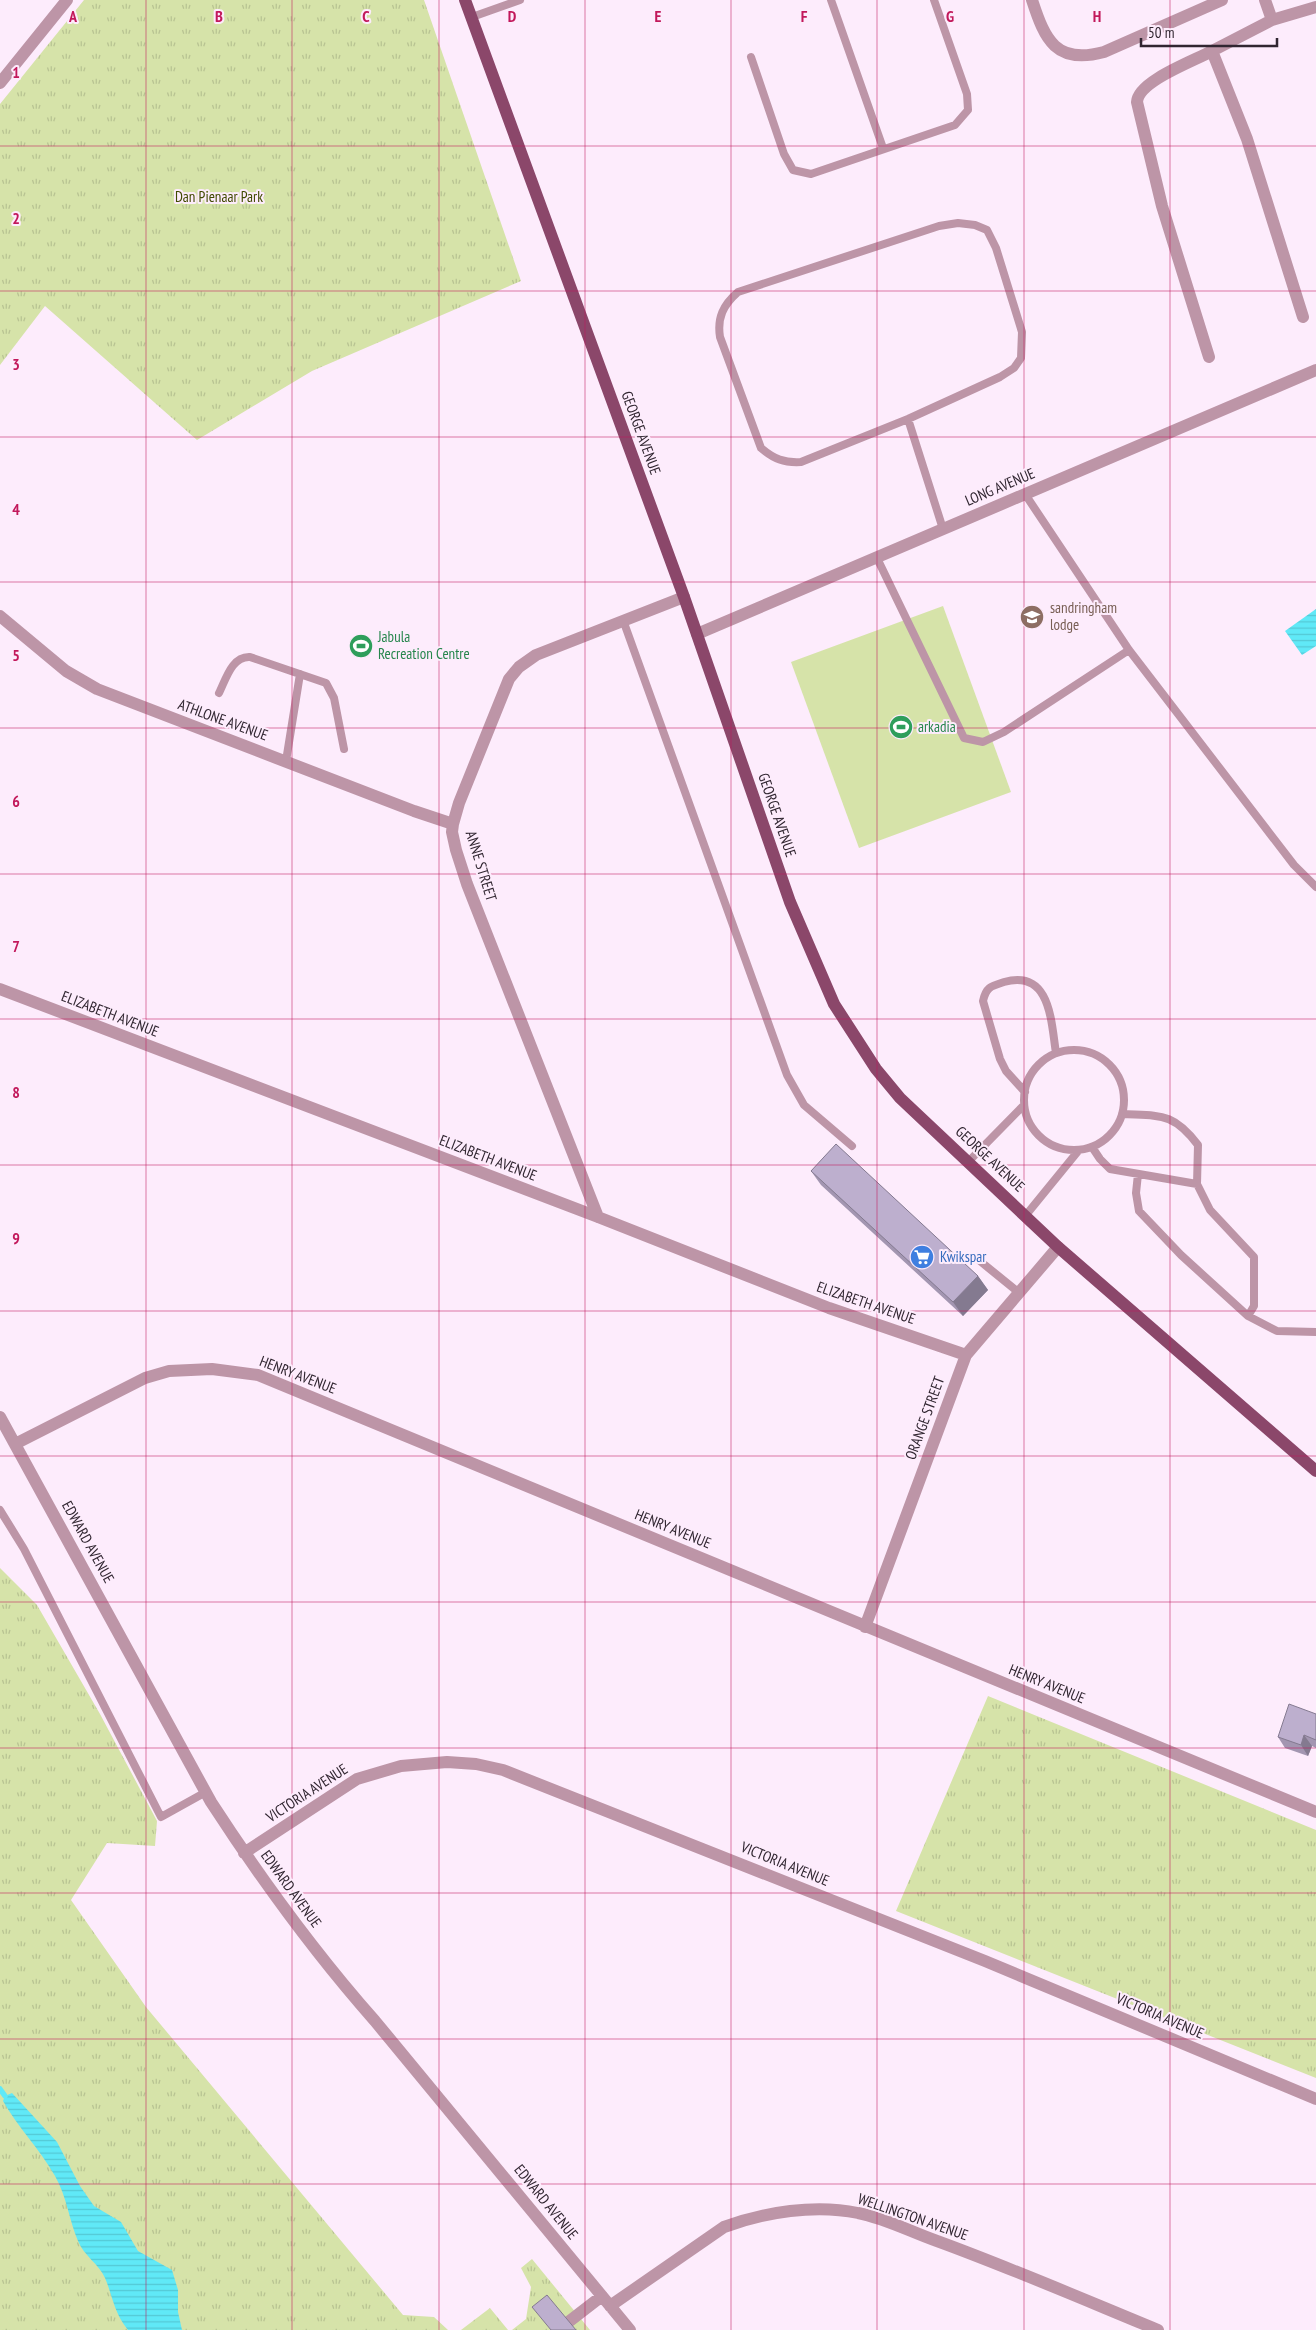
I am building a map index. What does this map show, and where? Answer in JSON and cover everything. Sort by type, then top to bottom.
[{"type":"main road","name":"GEORGE AVENUE","points":[[465,0],[684,596],[790,902],[834,1004],[876,1069],[900,1098],[969,1161],[1058,1247],[1316,1471]]},
{"type":"street","points":[[0,83],[66,0]]},
{"type":"street","points":[[1032,0],[1043,32],[1052,44],[1063,51],[1077,56],[1091,56],[1104,52],[1222,0]]},
{"type":"street","points":[[1265,0],[1272,20]]},
{"type":"street","points":[[1210,357],[1164,215],[1137,102],[1139,93],[1150,83],[1272,20],[1316,7]]},
{"type":"street","points":[[1212,52],[1250,146],[1303,317]]},
{"type":"street","name":"LONG AVENUE","points":[[697,634],[876,556],[1316,370]]},
{"type":"street","name":"ANNE STREET","points":[[598,1217],[465,877],[456,850],[452,824],[504,689],[514,673],[536,655],[684,596]]},
{"type":"street","name":"ATHLONE AVENUE","points":[[0,616],[81,681],[119,699],[452,824]]},
{"type":"street","name":"ELIZABETH AVENUE","points":[[0,989],[598,1217],[829,1308],[966,1355]]},
{"type":"street","name":"ORANGE STREET","points":[[865,1626],[966,1355],[1058,1247]]},
{"type":"street","name":"HENRY AVENUE","points":[[14,1444],[146,1378],[169,1371],[212,1369],[258,1376],[1316,1812]]},
{"type":"street","name":"EDWARD AVENUE","points":[[0,1417],[206,1792],[244,1853],[290,1918],[341,1982],[375,2020],[630,2330]]},
{"type":"street","name":"VICTORIA AVENUE","points":[[244,1853],[357,1779],[401,1766],[448,1762],[476,1764],[503,1770],[976,1957],[1316,2099]]},
{"type":"street","name":"WELLINGTON AVENUE","points":[[558,2330],[724,2227],[772,2214],[825,2210],[860,2213],[966,2252],[1158,2330]]},
{"type":"lane","points":[[472,17],[520,0]]},
{"type":"lane","points":[[831,0],[883,148]]},
{"type":"lane","points":[[751,57],[784,154],[793,170],[811,174],[955,125],[968,110],[967,94],[934,0]]},
{"type":"lane","points":[[958,223],[975,225],[987,230],[996,248],[1022,332],[1021,358],[1014,368],[1000,377],[908,419],[801,462],[788,463],[774,459],[761,448],[720,336],[718,323],[723,310],[738,292],[939,226],[958,223]]},
{"type":"lane","points":[[908,419],[943,529]]},
{"type":"lane","points":[[1025,494],[1129,650],[1294,865],[1316,887]]},
{"type":"lane","points":[[876,556],[964,738],[983,742],[1004,732],[1129,650]]},
{"type":"lane","points":[[623,620],[787,1075],[804,1105],[852,1146]]},
{"type":"lane","points":[[219,693],[236,661],[242,656],[326,683],[332,690],[344,749]]},
{"type":"lane","points":[[286,762],[300,674]]},
{"type":"lane","points":[[1025,1092],[1006,1071],[1000,1059],[983,1001],[985,991],[989,986],[1011,980],[1023,980],[1034,985],[1046,998],[1056,1053]]},
{"type":"lane","points":[[1068,1050],[1081,1050],[1105,1061],[1114,1070],[1123,1094],[1122,1114],[1113,1131],[1103,1140],[1079,1150],[1066,1149],[1054,1146],[1042,1139],[1030,1124],[1024,1105],[1025,1092],[1028,1080],[1035,1068],[1044,1059],[1068,1050]]},
{"type":"lane","points":[[969,1161],[1024,1105]]},
{"type":"lane","points":[[1122,1114],[1168,1117],[1186,1130],[1198,1145],[1196,1184],[1210,1210],[1254,1257],[1254,1306],[1248,1316]]},
{"type":"lane","points":[[1092,1146],[1100,1159],[1110,1169],[1196,1184]]},
{"type":"lane","points":[[1026,1215],[1079,1150]]},
{"type":"lane","points":[[1138,1174],[1136,1192],[1139,1211],[1181,1255],[1248,1316],[1277,1332],[1316,1332]]},
{"type":"lane","points":[[980,1261],[1018,1292]]},
{"type":"lane","points":[[0,1510],[24,1549],[161,1817],[206,1792]]},
{"type":"green space","name":"Dan Pienaar Park","points":[[84,0],[424,0],[521,281],[312,371],[197,440],[45,306],[0,365],[0,104]]},
{"type":"green space","name":"arkadia","points":[[943,606],[1011,792],[859,848],[791,662]]},
{"type":"green space","points":[[0,1568],[37,1605],[100,1714],[157,1821],[155,1846],[107,1843],[71,1900],[146,2007],[403,2315],[434,2317],[448,2330],[0,2330]]},
{"type":"green space","points":[[988,1696],[1316,1830],[1316,2078],[896,1911]]},
{"type":"green space","points":[[532,2259],[590,2330],[512,2330],[526,2319],[531,2287],[521,2268]]},
{"type":"green space","points":[[490,2308],[508,2330],[461,2330]]},
{"type":"water","points":[[1316,609],[1316,646],[1302,655],[1285,631]]},
{"type":"water","points":[[12,2093],[57,2142],[80,2186],[94,2206],[121,2222],[138,2251],[172,2270],[178,2290],[178,2312],[182,2330],[128,2330],[123,2324],[102,2273],[78,2241],[55,2176],[3,2101],[5,2096]]},
{"type":"building","points":[[836,1144],[978,1276],[953,1302],[811,1171]]},
{"type":"building","points":[[1289,1704],[1316,1714],[1316,1740],[1304,1735],[1301,1745],[1278,1737]]},
{"type":"building","points":[[547,2295],[576,2330],[551,2330],[532,2307]]},
{"type":"waterway","points":[[0,2089],[5,2096]]},
{"type":"place","name":"sandringham lodge","points":[[1032,617]]},
{"type":"place","name":"Jabula Recreation Centre","points":[[361,646]]},
{"type":"place","name":"arkadia","points":[[901,727]]},
{"type":"place","name":"Kwikspar","points":[[922,1257]]}]
